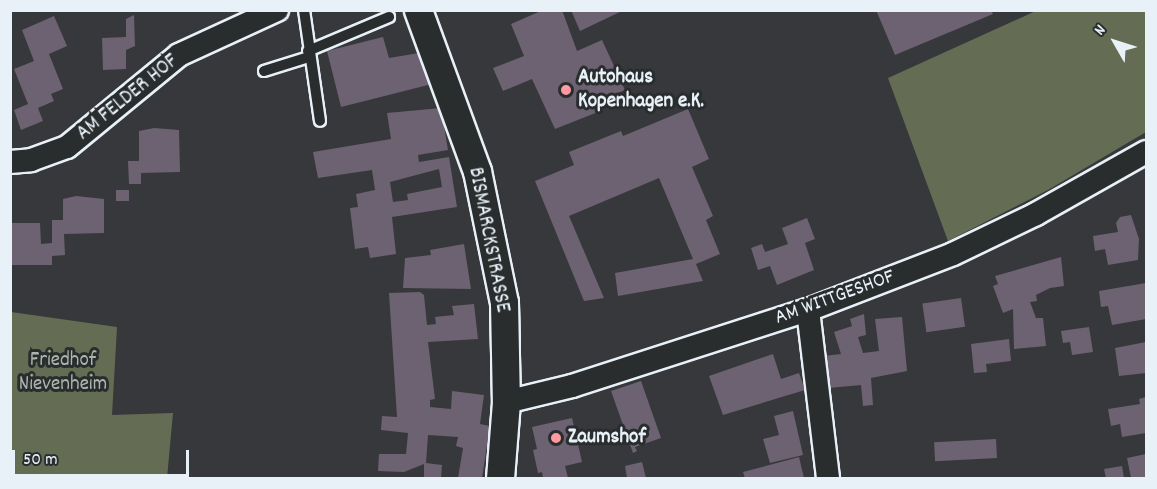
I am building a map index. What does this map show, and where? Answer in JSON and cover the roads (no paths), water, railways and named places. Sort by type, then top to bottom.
[{"type":"street","name":"AM FELDER HOF","points":[[10,162],[32,160],[67,147],[179,55],[277,10]]},
{"type":"street","name":"BISMARCKSTRASSE","points":[[418,10],[477,171],[504,302],[507,402],[500,478]]},
{"type":"street","name":"AM WITTGESHOF","points":[[507,402],[572,386],[808,310],[954,254],[1036,214],[1146,152]]},
{"type":"street","points":[[808,310],[828,478]]},
{"type":"lane","points":[[304,10],[320,121]]},
{"type":"lane","points":[[264,71],[309,54],[389,17]]},
{"type":"place","name":"Autohaus Kopenhagen e.K.","points":[[566,90]]},
{"type":"place","name":"Zaumshof","points":[[556,438]]},
{"type":"park label","name":"Friedhof Nievenheim","points":[[63,373]]}]
